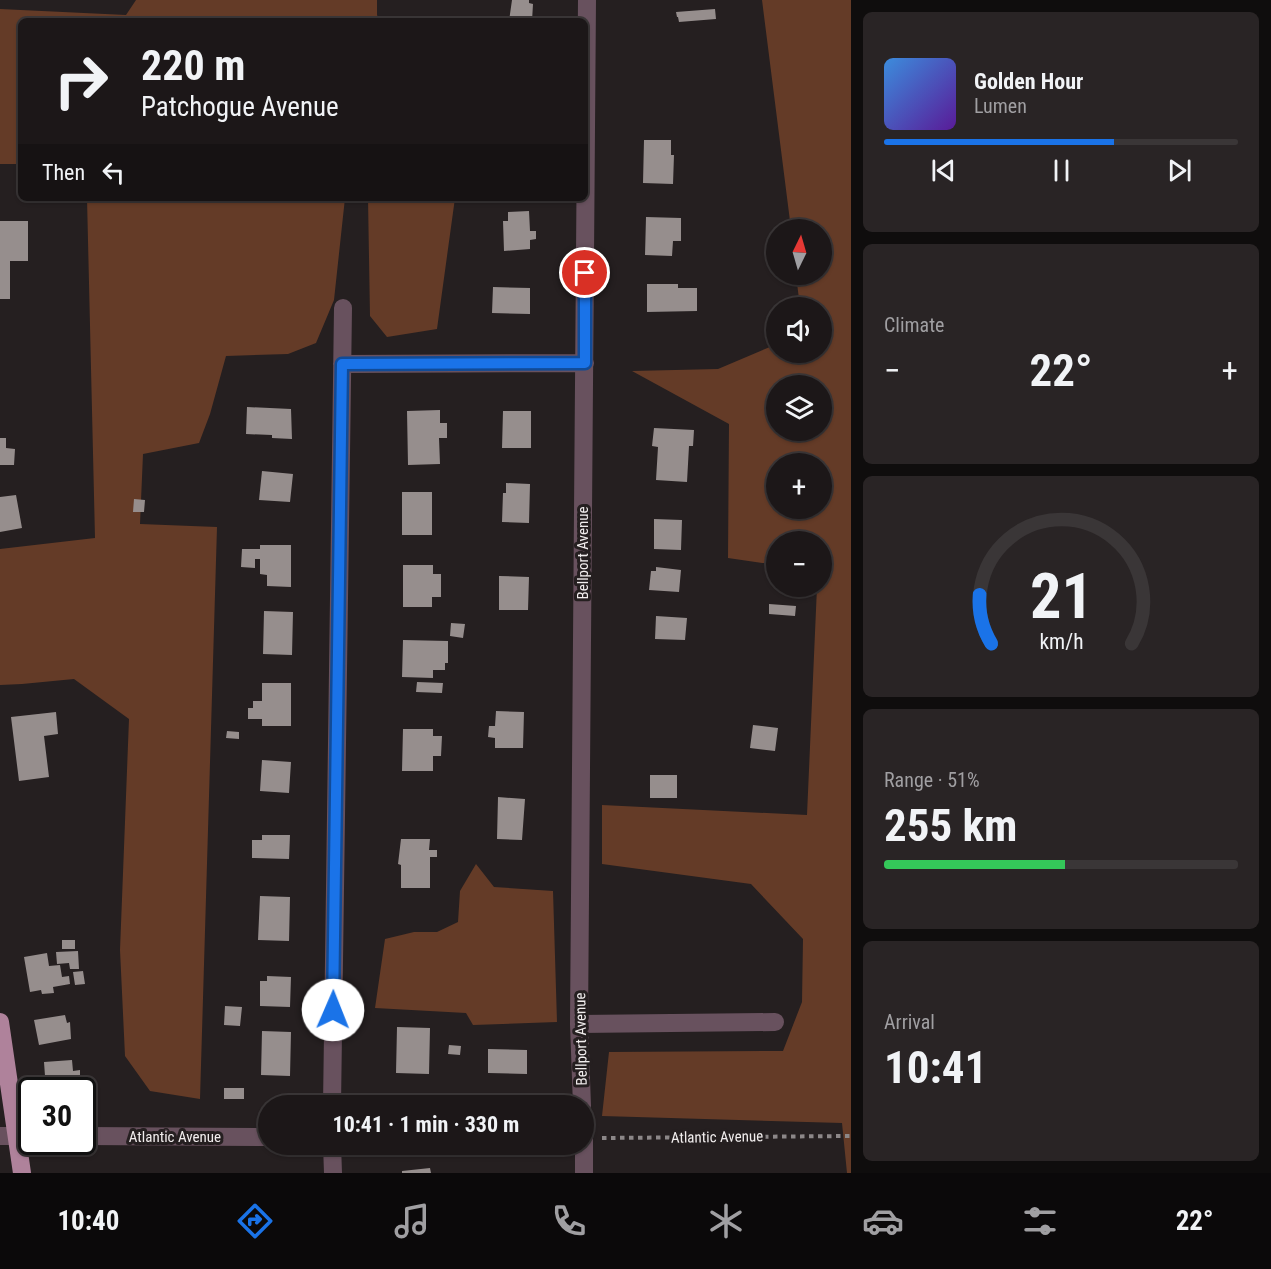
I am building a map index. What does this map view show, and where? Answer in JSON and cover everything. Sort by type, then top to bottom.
[{"type":"main road","points":[[0,1022],[22,1173]]},
{"type":"street","name":"Bellport Avenue","points":[[587,0],[587,18]]},
{"type":"street","name":"Bellport Avenue","points":[[582,1095],[579,1024],[586,201]]},
{"type":"street","points":[[332,1095],[343,308]]},
{"type":"street","points":[[342,364],[585,363]]},
{"type":"street","points":[[579,1024],[775,1022]]},
{"type":"street","name":"Atlantic Avenue","points":[[96,1136],[258,1137]]},
{"type":"street","points":[[332,1155],[333,1173]]},
{"type":"street","points":[[584,1155],[584,1173]]},
{"type":"path","name":"Atlantic Avenue","points":[[594,1137],[851,1136]]},
{"type":"shaded area","points":[[136,0],[377,0],[378,18],[18,18],[18,164],[0,164],[0,9],[126,15]]},
{"type":"shaded area","points":[[762,0],[851,0],[851,1173],[847,1173],[842,1123],[602,1116],[609,1052],[783,1051],[802,1002],[803,939],[751,884],[602,864],[602,805],[807,815],[817,597],[832,597],[832,531],[766,531],[766,563],[728,558],[729,424],[632,371],[718,369],[766,349],[766,363],[832,363],[832,297],[799,297],[797,285],[832,285],[832,219],[790,219]]},
{"type":"shaded area","points":[[87,201],[345,201],[334,300],[316,343],[288,354],[226,356],[210,414],[199,443],[143,454],[140,524],[217,527],[200,1099],[150,1091],[125,1056],[120,950],[129,719],[74,679],[0,685],[0,549],[95,538]]},
{"type":"shaded area","points":[[368,201],[455,201],[437,329],[387,337],[370,316]]},
{"type":"shaded area","points":[[476,864],[494,887],[553,891],[557,1022],[473,1025],[466,1013],[375,1008],[385,939],[414,932],[437,932],[458,922],[460,891]]},
{"type":"building","points":[[512,0],[529,0],[529,3],[533,4],[532,18],[509,18]]},
{"type":"building","points":[[715,9],[716,19],[679,22],[676,12]]},
{"type":"building","points":[[644,140],[671,140],[671,155],[674,155],[673,184],[643,183]]},
{"type":"building","points":[[529,211],[530,231],[536,231],[536,239],[530,240],[530,249],[504,251],[503,221],[508,221],[508,212]]},
{"type":"building","points":[[646,217],[681,218],[681,241],[673,241],[672,256],[645,255]]},
{"type":"building","points":[[0,221],[28,221],[28,261],[10,261],[10,299],[0,299]]},
{"type":"building","points":[[647,284],[678,284],[678,288],[697,288],[697,311],[647,312]]},
{"type":"building","points":[[493,287],[530,288],[530,314],[492,313]]},
{"type":"building","points":[[247,407],[291,409],[292,439],[272,438],[272,435],[246,434]]},
{"type":"building","points":[[440,410],[440,423],[447,423],[447,438],[439,438],[440,464],[408,465],[407,411]]},
{"type":"building","points":[[503,411],[531,411],[531,448],[502,448]]},
{"type":"building","points":[[654,428],[694,430],[693,446],[689,446],[687,482],[656,480],[658,447],[652,446]]},
{"type":"building","points":[[0,438],[6,438],[6,448],[15,449],[14,465],[0,465]]},
{"type":"building","points":[[262,471],[293,474],[290,502],[259,500]]},
{"type":"building","points":[[506,483],[530,484],[529,523],[502,522],[503,493],[506,493]]},
{"type":"building","points":[[402,492],[432,492],[432,535],[402,535]]},
{"type":"building","points":[[16,495],[22,528],[0,532],[0,497]]},
{"type":"building","points":[[134,499],[145,500],[144,512],[133,512]]},
{"type":"building","points":[[654,519],[682,520],[681,550],[654,549]]},
{"type":"building","points":[[260,545],[291,545],[291,587],[267,586],[267,575],[260,574],[260,559],[255,559],[255,568],[241,567],[242,549],[260,549]]},
{"type":"building","points":[[403,565],[433,565],[433,574],[441,574],[441,597],[432,597],[432,607],[403,607]]},
{"type":"building","points":[[656,567],[681,570],[679,592],[649,590],[651,571],[656,571]]},
{"type":"building","points":[[499,576],[529,577],[528,610],[499,610]]},
{"type":"building","points":[[769,604],[796,606],[795,616],[769,614]]},
{"type":"building","points":[[264,611],[293,612],[292,655],[263,654]]},
{"type":"building","points":[[656,616],[687,618],[685,640],[655,639]]},
{"type":"building","points":[[451,623],[465,624],[463,638],[450,636]]},
{"type":"building","points":[[403,640],[448,641],[448,663],[445,663],[445,670],[433,670],[433,678],[402,677]]},
{"type":"building","points":[[417,682],[443,683],[442,693],[416,692]]},
{"type":"building","points":[[262,683],[291,683],[291,726],[262,726],[262,719],[248,719],[248,708],[253,708],[253,701],[262,701]]},
{"type":"building","points":[[496,711],[524,712],[523,748],[495,748],[495,738],[488,737],[489,726],[495,726]]},
{"type":"building","points":[[56,712],[58,734],[44,736],[49,777],[19,781],[11,717]]},
{"type":"building","points":[[753,725],[778,728],[775,751],[750,748]]},
{"type":"building","points":[[403,729],[433,729],[433,736],[442,736],[441,756],[433,756],[433,771],[402,771]]},
{"type":"building","points":[[227,731],[239,732],[239,739],[226,738]]},
{"type":"building","points":[[262,760],[291,762],[289,793],[260,791]]},
{"type":"building","points":[[650,775],[677,775],[677,798],[650,798]]},
{"type":"building","points":[[498,797],[525,799],[522,840],[497,839]]},
{"type":"building","points":[[262,835],[290,835],[289,859],[252,858],[252,840],[262,840]]},
{"type":"building","points":[[401,839],[430,839],[429,850],[437,850],[437,857],[430,857],[430,888],[401,888],[401,865],[398,864]]},
{"type":"building","points":[[260,896],[290,897],[289,941],[258,940]]},
{"type":"building","points":[[62,940],[75,940],[75,949],[62,949]]},
{"type":"building","points":[[78,951],[79,969],[70,969],[69,963],[57,964],[56,952]]},
{"type":"building","points":[[47,953],[49,966],[60,965],[62,977],[69,976],[70,984],[53,987],[54,993],[42,994],[41,990],[30,992],[24,957]]},
{"type":"building","points":[[83,971],[85,984],[75,985],[73,972]]},
{"type":"building","points":[[267,976],[291,977],[290,1007],[260,1006],[260,981],[267,981]]},
{"type":"building","points":[[225,1006],[242,1007],[240,1026],[224,1025]]},
{"type":"building","points":[[65,1015],[67,1023],[70,1022],[71,1039],[39,1045],[34,1020]]},
{"type":"building","points":[[397,1027],[430,1028],[429,1074],[396,1073]]},
{"type":"building","points":[[262,1031],[291,1032],[290,1076],[261,1075]]},
{"type":"building","points":[[449,1045],[461,1046],[460,1055],[448,1054]]},
{"type":"building","points":[[488,1049],[527,1050],[527,1074],[488,1073]]},
{"type":"building","points":[[72,1060],[73,1071],[80,1070],[80,1077],[45,1077],[44,1062]]},
{"type":"building","points":[[224,1088],[244,1088],[244,1099],[224,1099]]},
{"type":"building","points":[[430,1168],[431,1173],[402,1173],[402,1171]]},
{"type":"route","points":[[333,1010],[342,364],[585,363],[585,273]]}]
